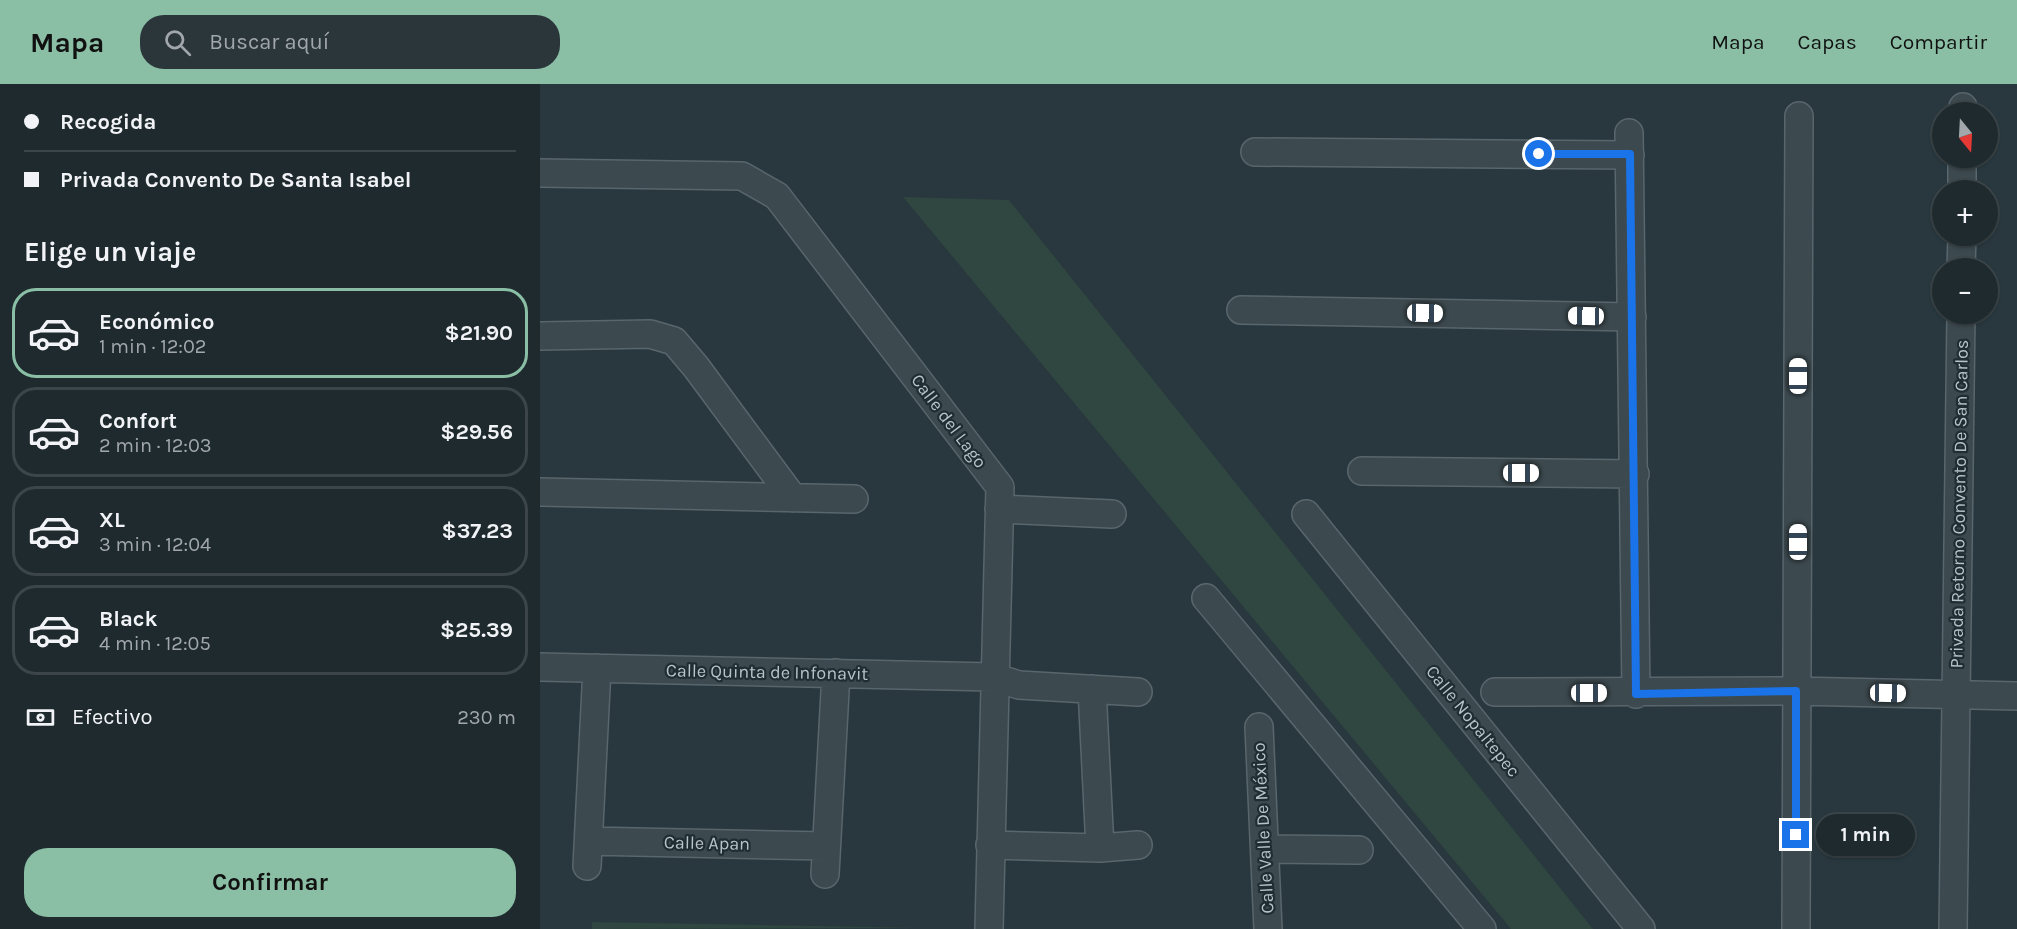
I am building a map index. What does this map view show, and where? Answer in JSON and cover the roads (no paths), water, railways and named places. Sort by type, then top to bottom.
[{"type":"street","points":[[1796,929],[1799,116]]},
{"type":"street","points":[[1254,152],[1630,144],[1636,694]]},
{"type":"street","name":"Calle del Lago","points":[[540,173],[742,176],[777,196],[1000,487],[993,677],[989,929]]},
{"type":"street","points":[[1241,310],[1632,317]]},
{"type":"street","name":"Privada Retorno Convento De San Carlos","points":[[1953,929],[1961,324]]},
{"type":"street","points":[[540,336],[650,334],[674,341],[696,366],[793,498]]},
{"type":"street","points":[[1362,471],[1635,474]]},
{"type":"street","points":[[540,492],[854,498]]},
{"type":"street","points":[[999,508],[1112,514]]},
{"type":"street","name":"Calle Nopaltepec","points":[[1306,514],[1641,929]]},
{"type":"street","points":[[1206,598],[1482,929]]},
{"type":"street","name":"Calle Quinta de Infonavit","points":[[540,667],[993,677],[1019,685],[1138,692]]},
{"type":"street","name":"Calle Apan","points":[[597,668],[588,853],[825,846]]},
{"type":"street","points":[[825,874],[836,673]]},
{"type":"street","points":[[1092,689],[1100,848]]},
{"type":"street","points":[[1495,692],[1636,694],[1796,691],[2017,696]]},
{"type":"street","name":"Calle Valle De México","points":[[1259,727],[1268,929]]},
{"type":"street","points":[[990,845],[1100,848],[1138,845]]},
{"type":"street","points":[[1265,849],[1359,850]]}]
